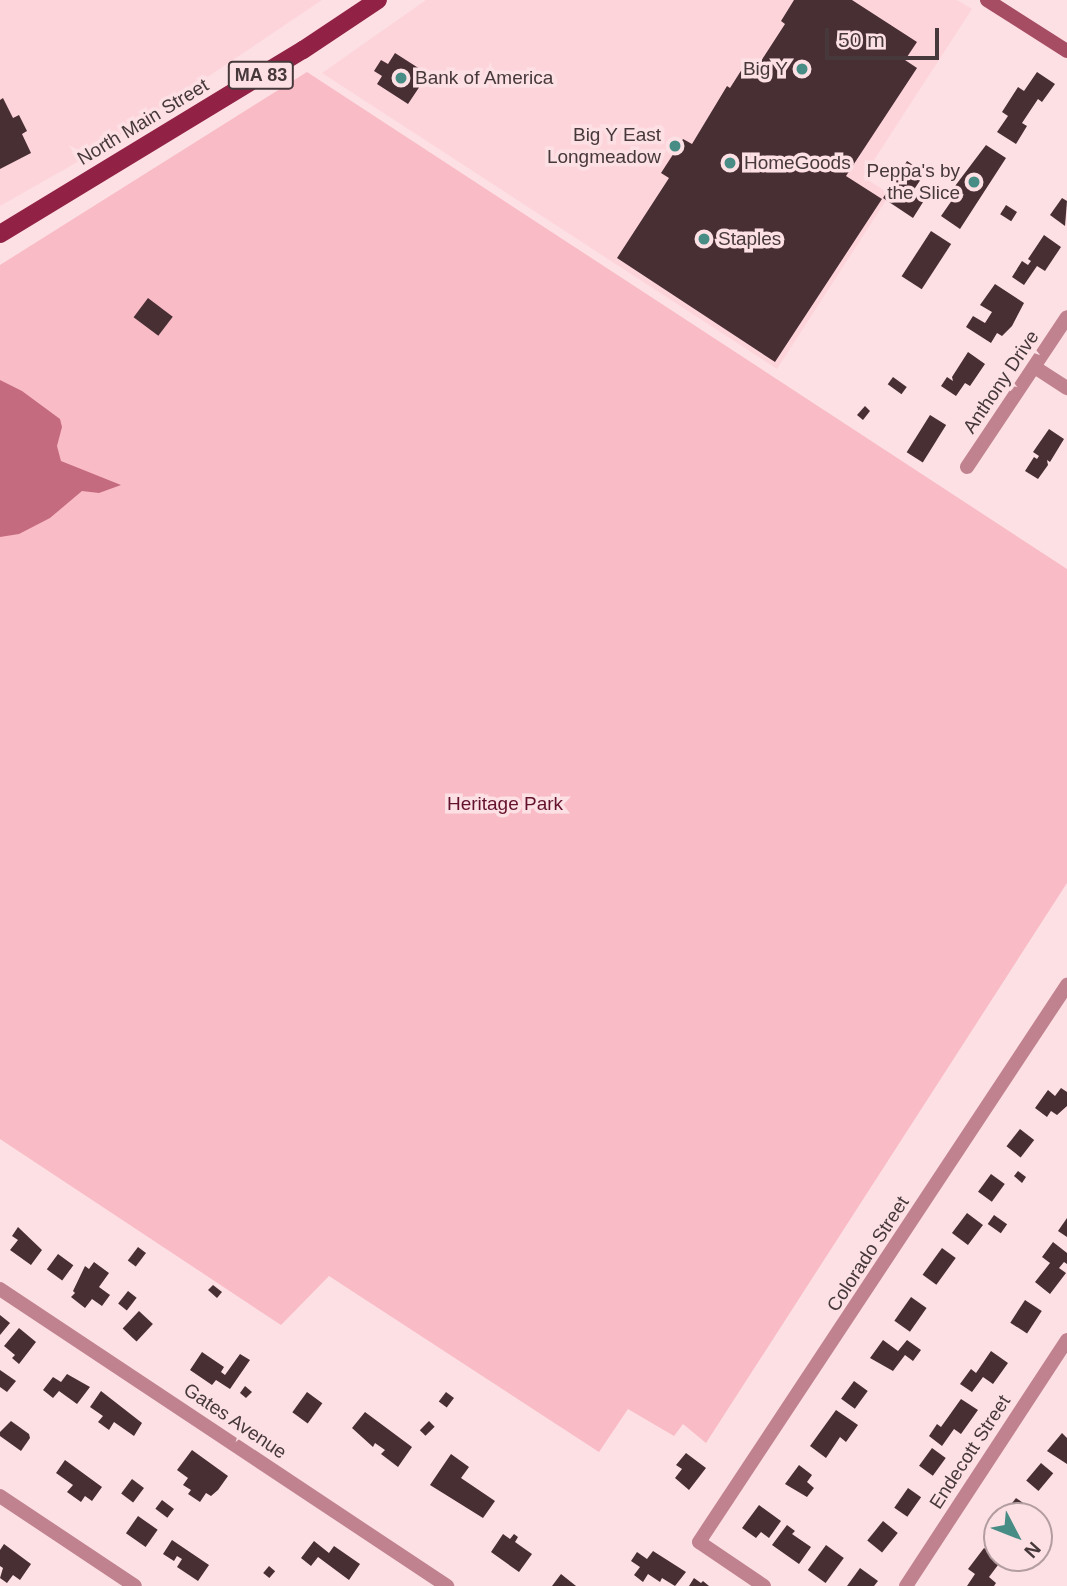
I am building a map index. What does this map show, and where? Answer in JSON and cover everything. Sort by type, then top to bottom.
[{"type":"main road","name":"North Main Street","points":[[0,234],[303,50],[378,0]]},
{"type":"main road","points":[[987,0],[1067,51]]},
{"type":"street","name":"Anthony Drive","points":[[967,467],[1036,368],[1067,317]]},
{"type":"street","points":[[1036,368],[1067,388]]},
{"type":"street","name":"Colorado Street","points":[[764,1586],[699,1542],[1067,985]]},
{"type":"street","name":"Gates Avenue","points":[[0,1289],[447,1586]]},
{"type":"street","name":"Endecott Street","points":[[906,1586],[1067,1340]]},
{"type":"street","points":[[0,1496],[135,1586]]},
{"type":"shaded area","points":[[0,0],[322,0],[102,148],[0,206]]},
{"type":"shaded area","points":[[426,0],[957,0],[972,9],[863,177],[890,194],[777,369],[322,73]]},
{"type":"shaded area","points":[[0,380],[22,391],[60,419],[62,427],[57,446],[61,461],[121,485],[99,493],[82,491],[50,518],[19,534],[0,537]]},
{"type":"green space","name":"Heritage Park","points":[[307,72],[1067,569],[1067,883],[706,1443],[683,1424],[674,1436],[628,1409],[599,1452],[329,1276],[281,1325],[0,1139],[0,265]]},
{"type":"building","points":[[794,0],[852,0],[917,42],[905,60],[917,68],[846,176],[882,199],[775,362],[617,258],[669,178],[661,173],[683,139],[692,144],[727,86],[730,88],[744,66],[754,72],[785,24],[781,21]]},
{"type":"building","name":"Bank of America","points":[[395,53],[420,69],[416,75],[424,80],[408,104],[377,84],[382,76],[374,71],[381,60],[388,64]]},
{"type":"building","points":[[1037,72],[1055,84],[1042,102],[1038,99],[1022,123],[1027,126],[1016,144],[997,132],[1008,116],[1002,112],[1018,87],[1024,91]]},
{"type":"building","points":[[3,98],[13,118],[19,115],[27,131],[22,134],[31,153],[0,169],[0,100]]},
{"type":"building","name":"Peppa's by the Slice","points":[[986,145],[1006,158],[960,229],[941,216],[957,193],[952,190]]},
{"type":"building","points":[[907,161],[925,173],[913,191],[925,199],[913,218],[883,198]]},
{"type":"building","points":[[1062,198],[1067,201],[1065,226],[1050,215]]},
{"type":"building","points":[[1006,205],[1017,212],[1011,221],[1000,214]]},
{"type":"building","points":[[931,231],[951,244],[922,289],[902,276]]},
{"type":"building","points":[[1044,235],[1061,247],[1045,271],[1037,266],[1024,285],[1012,277],[1022,261],[1028,265],[1031,261],[1028,259]]},
{"type":"building","points":[[995,284],[1024,303],[1012,326],[1002,336],[997,333],[991,343],[966,327],[973,316],[985,323],[992,312],[980,305]]},
{"type":"building","points":[[148,298],[173,317],[158,336],[134,317]]},
{"type":"building","points":[[968,352],[985,364],[970,386],[965,383],[956,396],[941,386],[947,377],[953,381],[952,377]]},
{"type":"building","points":[[893,377],[907,387],[901,394],[888,384]]},
{"type":"building","points":[[865,406],[870,411],[863,420],[857,415]]},
{"type":"building","points":[[930,415],[946,425],[923,462],[907,452]]},
{"type":"building","points":[[1049,429],[1064,439],[1050,462],[1047,460],[1048,465],[1038,479],[1025,471],[1034,457],[1037,459],[1039,456],[1033,452]]},
{"type":"building","points":[[1061,1088],[1067,1092],[1067,1106],[1057,1115],[1051,1111],[1047,1117],[1035,1108],[1048,1090],[1055,1096]]},
{"type":"building","points":[[1020,1129],[1034,1140],[1021,1157],[1006,1146]]},
{"type":"building","points":[[1018,1171],[1026,1177],[1022,1183],[1014,1176]]},
{"type":"building","points":[[991,1174],[1005,1184],[992,1202],[978,1192]]},
{"type":"building","points":[[967,1213],[983,1225],[968,1245],[952,1233]]},
{"type":"building","points":[[994,1215],[1007,1224],[1001,1233],[988,1224]]},
{"type":"building","points":[[1067,1218],[1067,1237],[1058,1231]]},
{"type":"building","points":[[18,1227],[42,1250],[31,1265],[10,1250],[18,1240],[12,1236]]},
{"type":"building","points":[[1053,1242],[1067,1253],[1067,1264],[1064,1262],[1059,1268],[1066,1273],[1050,1294],[1035,1282],[1050,1263],[1042,1257]]},
{"type":"building","points":[[138,1247],[146,1253],[136,1267],[128,1261]]},
{"type":"building","points":[[942,1248],[956,1258],[936,1285],[923,1275]]},
{"type":"building","points":[[58,1254],[73,1265],[62,1281],[47,1269]]},
{"type":"building","points":[[94,1262],[109,1273],[99,1287],[110,1295],[102,1306],[92,1299],[85,1308],[71,1297],[85,1266],[89,1269]]},
{"type":"building","points":[[213,1285],[222,1292],[217,1298],[208,1290]]},
{"type":"building","points":[[128,1291],[137,1298],[127,1310],[118,1304]]},
{"type":"building","points":[[911,1297],[927,1308],[910,1332],[894,1321]]},
{"type":"building","points":[[1025,1300],[1042,1311],[1027,1334],[1010,1323]]},
{"type":"building","points":[[139,1311],[153,1324],[137,1342],[123,1329]]},
{"type":"building","points":[[0,1315],[10,1323],[0,1335]]},
{"type":"building","points":[[19,1328],[36,1342],[19,1364],[12,1358],[15,1355],[4,1346]]},
{"type":"building","points":[[883,1340],[898,1351],[907,1340],[921,1350],[913,1361],[905,1355],[893,1371],[870,1358]]},
{"type":"building","points":[[991,1351],[1008,1363],[993,1384],[983,1377],[972,1392],[960,1384],[971,1369],[976,1373]]},
{"type":"building","points":[[202,1352],[224,1367],[221,1372],[225,1375],[240,1354],[250,1360],[230,1389],[216,1380],[212,1385],[190,1370]]},
{"type":"building","points":[[0,1370],[16,1381],[7,1392],[0,1387]]},
{"type":"building","points":[[67,1374],[90,1387],[77,1404],[59,1391],[53,1398],[43,1390],[53,1377],[61,1382]]},
{"type":"building","points":[[854,1381],[868,1391],[855,1409],[841,1399]]},
{"type":"building","points":[[245,1386],[252,1392],[246,1398],[240,1393]]},
{"type":"building","points":[[101,1391],[142,1423],[134,1436],[114,1422],[109,1430],[98,1422],[103,1416],[90,1407]]},
{"type":"building","points":[[307,1392],[322,1403],[308,1423],[292,1412]]},
{"type":"building","points":[[446,1392],[454,1398],[447,1408],[439,1402]]},
{"type":"building","points":[[961,1399],[978,1410],[961,1434],[954,1429],[942,1446],[929,1436],[937,1424],[941,1427]]},
{"type":"building","points":[[836,1410],[858,1425],[846,1442],[840,1437],[826,1458],[810,1446]]},
{"type":"building","points":[[365,1412],[412,1447],[398,1467],[381,1454],[385,1450],[375,1443],[373,1447],[352,1428]]},
{"type":"building","points":[[11,1421],[29,1434],[30,1438],[21,1451],[0,1436],[0,1432]]},
{"type":"building","points":[[429,1421],[435,1427],[425,1436],[420,1430]]},
{"type":"building","points":[[1062,1433],[1067,1438],[1067,1464],[1047,1451]]},
{"type":"building","points":[[932,1448],[946,1458],[933,1476],[919,1466]]},
{"type":"building","points":[[192,1450],[228,1476],[218,1490],[211,1496],[206,1493],[200,1502],[188,1494],[191,1490],[183,1485],[188,1478],[177,1470]]},
{"type":"building","points":[[686,1453],[706,1468],[689,1490],[675,1478],[682,1469],[676,1465]]},
{"type":"building","points":[[451,1454],[469,1467],[461,1478],[495,1501],[483,1518],[430,1485]]},
{"type":"building","points":[[65,1460],[102,1487],[92,1501],[85,1496],[81,1502],[67,1492],[73,1485],[56,1473]]},
{"type":"building","points":[[1041,1463],[1053,1473],[1038,1491],[1026,1481]]},
{"type":"building","points":[[799,1465],[812,1475],[807,1482],[814,1488],[807,1497],[785,1484]]},
{"type":"building","points":[[132,1479],[144,1488],[133,1502],[121,1493]]},
{"type":"building","points":[[908,1488],[921,1497],[907,1517],[894,1508]]},
{"type":"building","points":[[162,1500],[174,1509],[167,1518],[155,1509]]},
{"type":"building","points":[[759,1505],[781,1521],[769,1538],[761,1532],[756,1538],[742,1528]]},
{"type":"building","points":[[138,1516],[158,1530],[146,1547],[126,1533]]},
{"type":"building","points":[[883,1521],[898,1533],[882,1552],[867,1540]]},
{"type":"building","points":[[787,1525],[795,1531],[792,1534],[811,1547],[799,1564],[772,1545]]},
{"type":"building","points":[[503,1534],[510,1539],[514,1534],[518,1537],[515,1542],[532,1554],[519,1572],[491,1552]]},
{"type":"building","points":[[172,1540],[209,1565],[198,1581],[177,1567],[182,1559],[177,1556],[174,1561],[163,1554]]},
{"type":"building","points":[[314,1541],[329,1553],[334,1546],[360,1564],[349,1580],[318,1557],[311,1566],[301,1558]]},
{"type":"building","points":[[4,1544],[31,1564],[20,1580],[13,1575],[7,1583],[0,1578],[3,1568],[0,1566],[0,1550]]},
{"type":"building","points":[[826,1545],[844,1558],[826,1583],[808,1570]]},
{"type":"building","points":[[983,1549],[983,1572],[993,1572],[989,1577],[996,1583],[994,1586],[967,1586],[975,1574],[968,1569]]},
{"type":"building","points":[[653,1551],[686,1572],[675,1586],[662,1578],[660,1582],[648,1574],[643,1582],[634,1575],[640,1567],[631,1561],[637,1552],[647,1559]]},
{"type":"building","points":[[269,1566],[275,1571],[269,1578],[263,1573]]},
{"type":"building","points":[[860,1568],[878,1581],[874,1586],[847,1586]]},
{"type":"building","points":[[561,1574],[576,1586],[552,1586]]},
{"type":"building","points":[[694,1578],[701,1583],[703,1581],[709,1586],[689,1586]]},
{"type":"place","name":"Big Y","points":[[802,69]]},
{"type":"place","name":"Bank of America","points":[[401,78]]},
{"type":"place","name":"Big Y East Longmeadow","points":[[675,146]]},
{"type":"place","name":"HomeGoods","points":[[730,163]]},
{"type":"place","name":"Peppa's by the Slice","points":[[974,182]]},
{"type":"place","name":"Staples","points":[[704,239]]}]
